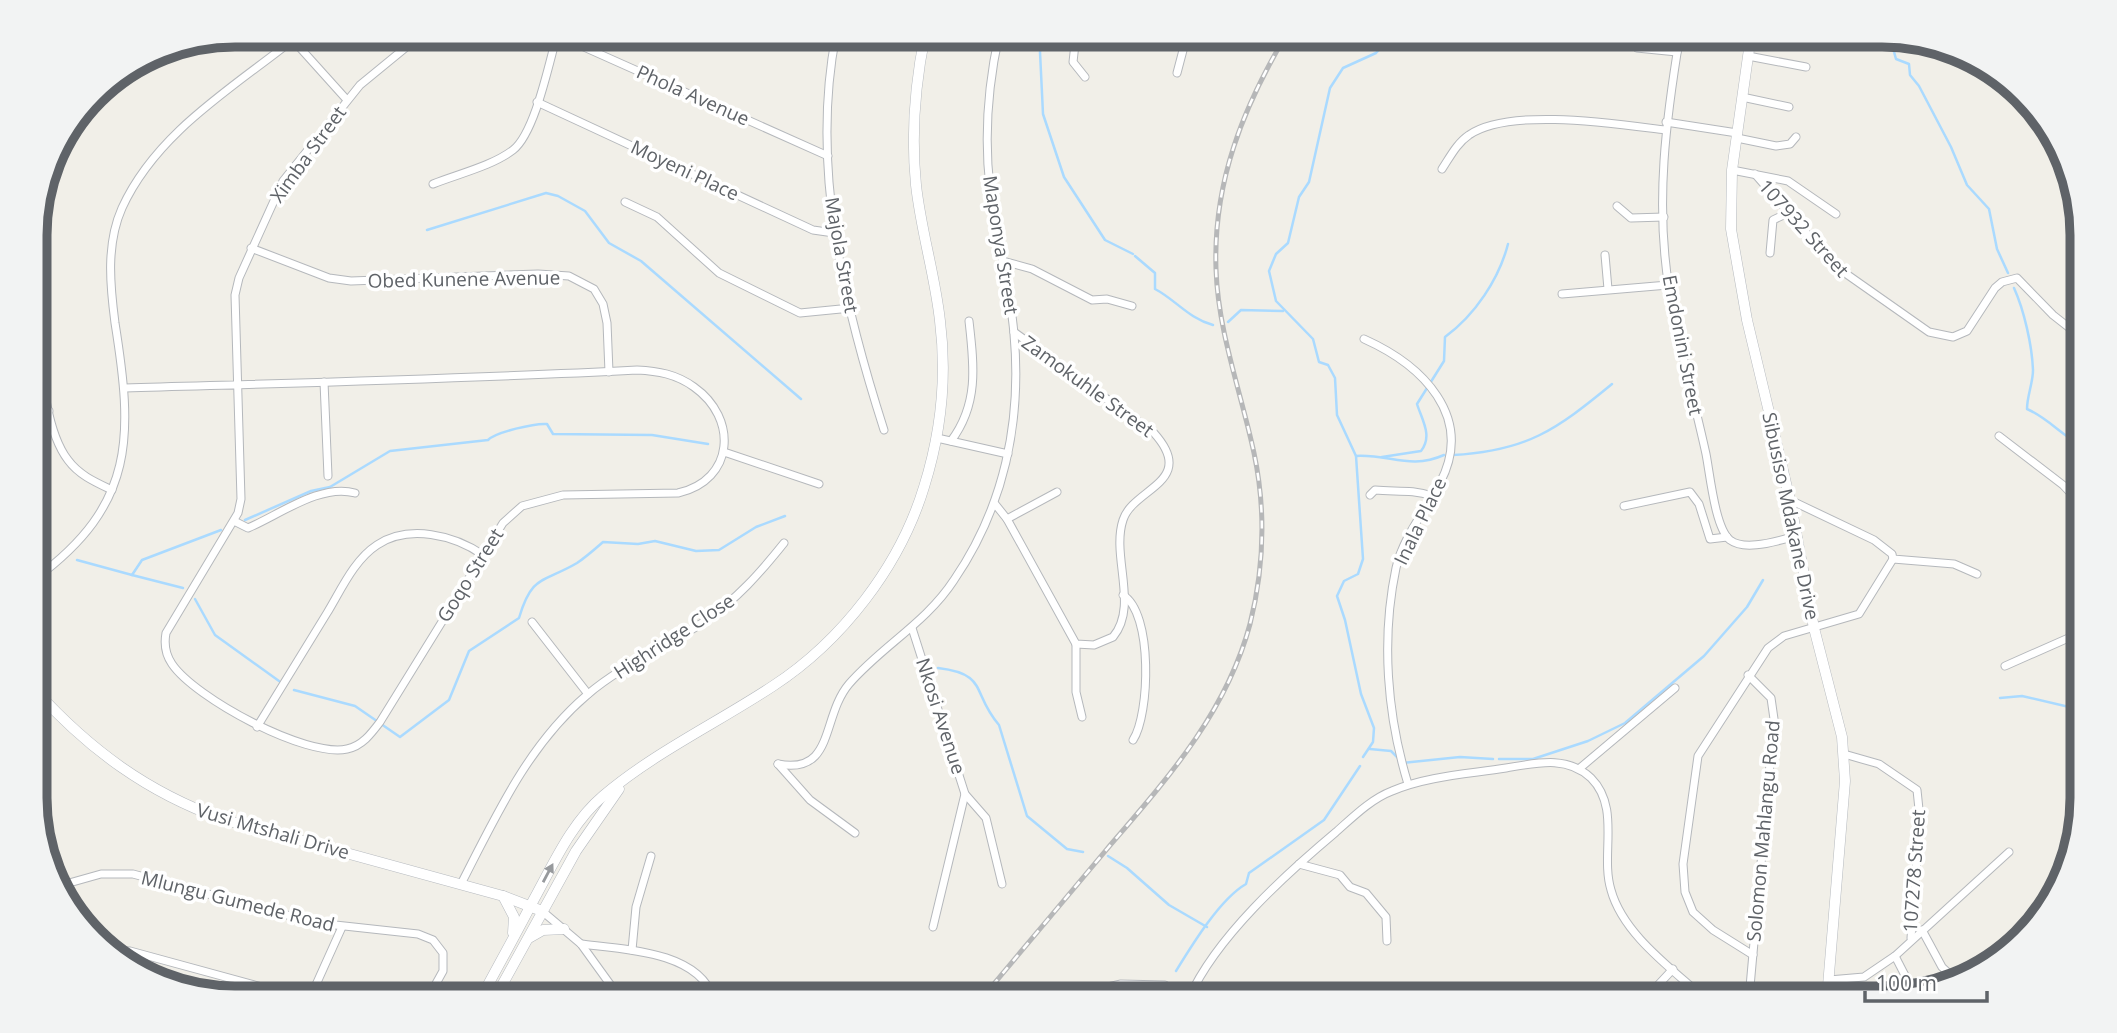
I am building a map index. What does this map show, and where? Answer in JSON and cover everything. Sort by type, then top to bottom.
[{"type":"street","points":[[47,569],[82,540],[112,491],[124,450],[125,388],[110,281],[112,247],[121,210],[139,176],[170,138],[285,47]]},
{"type":"street","points":[[303,47],[347,100]]},
{"type":"street","name":"Ximba Street","points":[[238,385],[235,295],[251,248],[277,191],[360,85],[406,47]]},
{"type":"street","points":[[433,184],[516,148],[525,134],[537,102],[553,47]]},
{"type":"street","name":"Phola Avenue","points":[[584,47],[828,156]]},
{"type":"street","name":"Majola Street","points":[[834,47],[828,98],[828,156],[834,233],[866,373],[884,430]]},
{"type":"street","points":[[488,986],[579,822],[605,794],[676,743],[774,686],[836,634],[874,586],[905,534],[924,490],[937,438],[943,382],[941,336],[920,215],[914,154],[916,97],[923,47]]},
{"type":"street","name":"Maponya Street","points":[[855,833],[810,800],[778,764],[802,766],[814,759],[846,687],[912,628],[954,582],[995,504],[1008,454],[1017,387],[1014,332],[990,188],[988,134],[991,75],[997,47]]},
{"type":"street","points":[[1075,47],[1073,62],[1085,77]]},
{"type":"street","points":[[1177,73],[1184,47]]},
{"type":"street","name":"Emdonini Street","points":[[1678,47],[1665,126],[1664,216],[1668,285],[1709,476],[1727,537]]},
{"type":"street","name":"Sibusiso Mdakane Drive","points":[[1749,47],[1732,170],[1731,229],[1734,254],[1844,754],[1845,781],[1828,985]]},
{"type":"street","points":[[1637,48],[1677,52]]},
{"type":"street","points":[[1748,56],[1806,67]]},
{"type":"street","points":[[1742,97],[1790,107]]},
{"type":"street","name":"Moyeni Place","points":[[537,102],[813,230],[834,233]]},
{"type":"street","points":[[1442,169],[1467,136],[1483,129],[1515,123],[1579,119],[1665,126],[1737,135],[1776,146],[1790,144],[1796,136]]},
{"type":"street","points":[[1732,170],[1795,185],[1836,214]]},
{"type":"street","name":"107932 Street","points":[[1755,174],[1842,273],[1929,332],[1953,338],[1967,331],[1995,288],[2002,282],[2017,278],[2070,328]]},
{"type":"street","points":[[625,202],[657,217],[719,273],[778,303],[800,313],[851,308]]},
{"type":"street","points":[[1617,206],[1631,218],[1664,216]]},
{"type":"street","points":[[1770,253],[1773,220],[1790,212]]},
{"type":"street","name":"Obed Kunene Avenue","points":[[251,248],[329,278],[351,281],[538,274],[569,276],[594,289],[603,304],[607,323],[609,372]]},
{"type":"street","points":[[1605,255],[1608,289]]},
{"type":"street","points":[[1003,261],[1032,269],[1087,298],[1107,299],[1132,306]]},
{"type":"street","points":[[1562,293],[1668,285]]},
{"type":"street","points":[[951,441],[965,420],[972,397],[973,359],[969,321]]},
{"type":"street","name":"Zamokuhle Street","points":[[1014,332],[1154,433],[1164,446],[1168,458],[1167,472],[1152,492],[1135,503],[1123,520],[1120,537],[1122,617],[1112,637],[1094,645],[1076,644]]},
{"type":"street","name":"Inala Place","points":[[1364,339],[1400,359],[1434,391],[1448,416],[1452,440],[1447,467],[1399,558],[1389,613],[1388,666],[1399,752],[1408,784]]},
{"type":"street","points":[[125,388],[609,372],[667,373],[694,387],[718,416],[723,428],[724,452],[819,484]]},
{"type":"street","points":[[324,382],[328,476]]},
{"type":"street","name":"Goqo Street","points":[[238,385],[241,499],[234,522],[171,624],[164,646],[177,671],[257,727],[334,750],[352,748],[362,742],[380,722],[503,523],[529,502],[563,495],[688,491],[705,482],[724,452]]},
{"type":"street","points":[[48,401],[58,442],[67,459],[81,473],[112,491]]},
{"type":"street","points":[[1999,436],[2070,492]]},
{"type":"street","points":[[937,438],[1008,454]]},
{"type":"street","points":[[1370,495],[1375,490],[1396,492],[1413,489],[1432,496]]},
{"type":"street","points":[[234,522],[248,528],[314,497],[343,490],[355,493]]},
{"type":"street","points":[[1007,519],[1057,492]]},
{"type":"street","points":[[1624,506],[1690,492],[1699,504],[1710,539],[1727,537],[1737,544],[1749,545],[1797,537]]},
{"type":"street","points":[[1753,955],[1713,930],[1693,912],[1686,897],[1683,875],[1695,764],[1707,737],[1748,674],[1775,641],[1859,614],[1893,559],[1892,554],[1874,540],[1790,500]]},
{"type":"street","points":[[995,504],[1007,519],[1076,644],[1076,692],[1082,717]]},
{"type":"street","points":[[257,727],[353,571],[376,546],[395,538],[441,535],[460,540],[483,555]]},
{"type":"street","name":"Highridge Close","points":[[461,884],[520,772],[588,694],[737,597],[784,543]]},
{"type":"street","points":[[1893,559],[1954,564],[1977,574]]},
{"type":"street","points":[[1123,595],[1133,602],[1138,612],[1145,655],[1144,711],[1133,740]]},
{"type":"street","points":[[532,622],[588,694]]},
{"type":"street","name":"Nkosi Avenue","points":[[912,628],[965,794],[933,927]]},
{"type":"street","points":[[2005,666],[2070,637]]},
{"type":"street","name":"Solomon Mahlangu Road","points":[[1748,674],[1771,698],[1773,719],[1750,985]]},
{"type":"street","points":[[1580,768],[1675,688]]},
{"type":"street","name":"Vusi Mtshali Drive","points":[[47,702],[100,754],[148,787],[184,804],[234,822],[503,896],[542,911]]},
{"type":"street","name":"107278 Street","points":[[1829,980],[1864,977],[1895,956],[1912,938],[1920,819],[1917,790],[1879,764],[1844,754]]},
{"type":"street","points":[[1195,985],[1242,923],[1299,864],[1362,810],[1388,792],[1408,784],[1542,762],[1559,762],[1580,768],[1592,779],[1606,799],[1607,867],[1618,907],[1626,922],[1690,985]]},
{"type":"street","points":[[501,986],[590,827],[623,783]]},
{"type":"street","points":[[965,794],[986,818],[1002,884]]},
{"type":"street","points":[[1912,938],[1983,879],[2009,852]]},
{"type":"street","points":[[632,950],[636,907],[651,856]]},
{"type":"street","points":[[1299,864],[1340,875],[1350,887],[1366,893],[1386,917],[1387,941]]},
{"type":"street","name":"Mlungu Gumede Road","points":[[68,883],[101,874],[133,874],[342,927],[418,934],[439,945],[445,961],[435,986]]},
{"type":"street","points":[[503,896],[514,917],[507,950]]},
{"type":"street","points":[[542,911],[581,944],[611,986]]},
{"type":"street","points":[[315,986],[342,927]]},
{"type":"street","points":[[526,940],[543,930],[565,929]]},
{"type":"street","points":[[1922,930],[1942,967],[1949,973]]},
{"type":"street","points":[[581,944],[632,950],[692,969],[707,986]]},
{"type":"street","points":[[127,951],[258,986]]},
{"type":"street","points":[[1895,956],[1909,983]]},
{"type":"street","points":[[1658,985],[1672,969]]},
{"type":"street","points":[[1115,985],[1166,985]]},
{"type":"waterway","points":[[1041,47],[1043,114],[1064,177],[1105,240],[1133,254]]},
{"type":"waterway","points":[[1363,757],[1373,742],[1374,728],[1361,694],[1337,596],[1344,581],[1358,574],[1363,559],[1356,456],[1337,415],[1335,378],[1328,365],[1319,362],[1313,339],[1276,301],[1269,271],[1276,254],[1288,243],[1299,197],[1309,182],[1330,88],[1343,68],[1376,53],[1382,47]]},
{"type":"waterway","points":[[1893,48],[1896,59],[1909,64],[1910,75],[1919,86],[1951,147],[1967,185],[1989,209],[1997,249],[2008,273]]},
{"type":"waterway","points":[[427,230],[546,193],[558,196],[585,211],[609,243],[641,261],[801,399]]},
{"type":"waterway","points":[[1382,457],[1421,451],[1426,434],[1417,404],[1444,361],[1445,337],[1476,307],[1499,270],[1508,244]]},
{"type":"waterway","points":[[1135,256],[1155,273],[1155,289],[1196,318],[1213,325]]},
{"type":"waterway","points":[[2014,288],[2024,317],[2032,360],[2033,375],[2027,409],[2070,438]]},
{"type":"waterway","points":[[1228,322],[1241,310],[1283,311]]},
{"type":"waterway","points":[[1453,455],[1501,449],[1539,435],[1557,426],[1612,384]]},
{"type":"waterway","points":[[245,520],[311,491],[330,487],[390,451],[488,440],[507,431],[534,425],[547,424],[553,434],[652,435],[708,444]]},
{"type":"waterway","points":[[1356,456],[1421,461],[1444,455]]},
{"type":"waterway","points":[[294,690],[355,706],[400,737],[449,700],[469,651],[519,618],[534,587],[577,563],[603,542],[638,544],[655,541],[696,551],[719,550],[756,527],[785,516]]},
{"type":"waterway","points":[[77,560],[132,575],[142,560],[221,530]]},
{"type":"waterway","points":[[132,575],[183,588]]},
{"type":"waterway","points":[[1499,759],[1533,759],[1588,741],[1625,723],[1704,656],[1747,607],[1763,580]]},
{"type":"waterway","points":[[195,599],[215,635],[279,681]]},
{"type":"waterway","points":[[938,668],[965,675],[977,687],[990,714],[999,725],[1027,816],[1067,849],[1083,852]]},
{"type":"waterway","points":[[2000,698],[2022,696],[2070,707]]},
{"type":"waterway","points":[[1370,749],[1391,751],[1398,758]]},
{"type":"waterway","points":[[1402,763],[1460,757],[1493,759]]},
{"type":"waterway","points":[[1176,971],[1217,911],[1246,884],[1249,873],[1324,820],[1360,766]]},
{"type":"waterway","points":[[1108,856],[1127,868],[1169,905],[1207,927]]},
{"type":"railway","points":[[992,986],[1151,797],[1192,744],[1226,687],[1250,624],[1261,560],[1262,517],[1254,453],[1221,316],[1216,237],[1225,176],[1234,147],[1256,90],[1279,47]]}]
